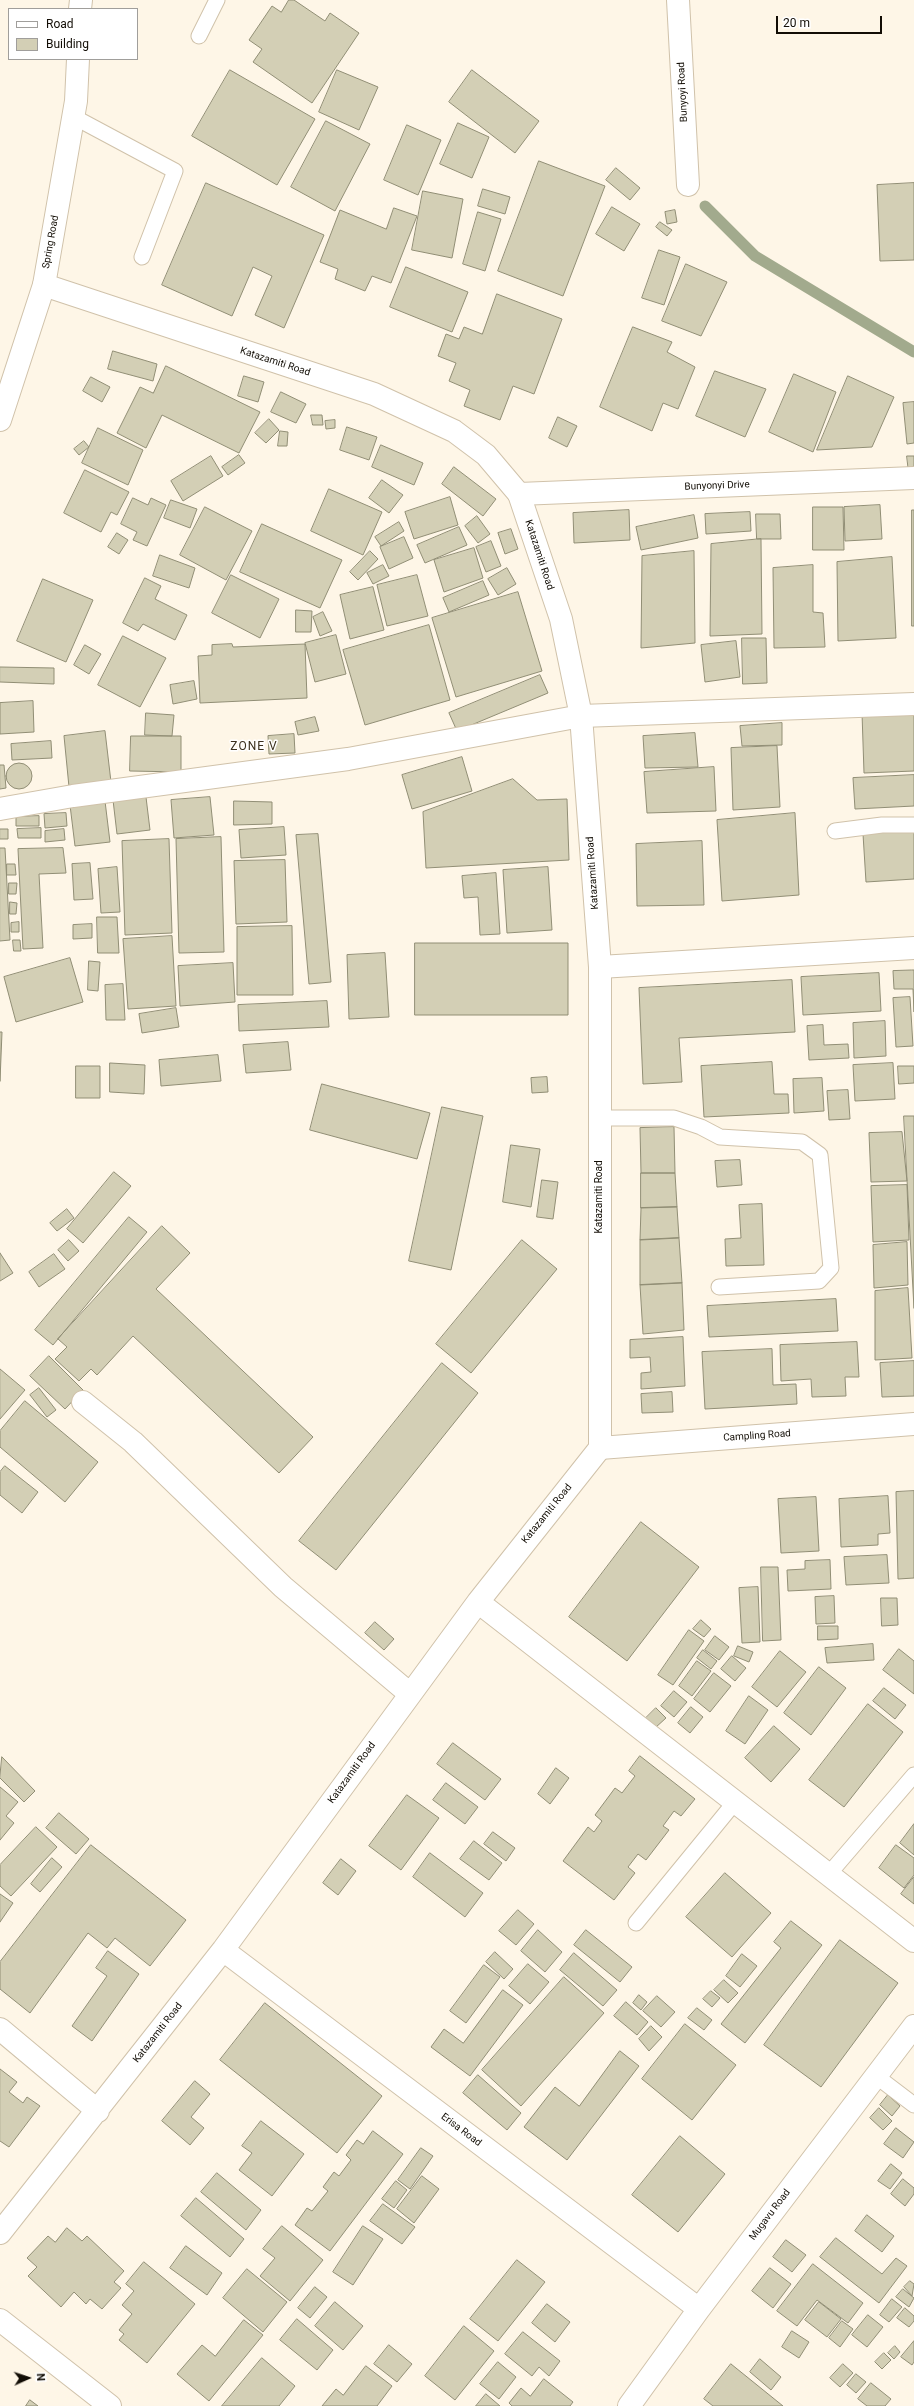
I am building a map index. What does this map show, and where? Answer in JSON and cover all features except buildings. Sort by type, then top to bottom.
[{"type":"street","name":"Bunyoyi Road","points":[[678,0],[688,185]]},
{"type":"street","name":"Spring Road","points":[[0,420],[44,285],[74,117],[78,60]]},
{"type":"street","name":"Katazamiti Road","points":[[0,2233],[98,2111],[223,1950],[478,1602],[600,1448],[598,1118],[600,967],[581,716],[561,619],[519,494],[486,455],[454,431],[374,394],[44,285]]},
{"type":"street","name":"Bunyonyi Drive","points":[[519,494],[914,478]]},
{"type":"street","points":[[0,809],[73,796],[348,759],[581,716],[914,704]]},
{"type":"street","points":[[600,967],[914,948]]},
{"type":"street","points":[[84,1402],[133,1442],[283,1587],[410,1694]]},
{"type":"street","name":"Campling Road","points":[[600,1448],[914,1424]]},
{"type":"street","points":[[478,1602],[914,1942]]},
{"type":"street","name":"Erisa Road","points":[[223,1950],[699,2309]]},
{"type":"street","name":"Mugavu Road","points":[[629,2406],[699,2309],[914,2026]]},
{"type":"street","points":[[0,2029],[98,2111]]},
{"type":"street","points":[[0,2320],[110,2406]]},
{"type":"lane","points":[[199,36],[217,0]]},
{"type":"lane","points":[[74,117],[175,171],[142,257]]},
{"type":"lane","points":[[835,831],[882,826],[914,825]]},
{"type":"lane","points":[[598,1118],[674,1118],[701,1127],[720,1137],[802,1142],[820,1154],[831,1268],[819,1281],[719,1287]]},
{"type":"lane","points":[[828,1875],[914,1775]]},
{"type":"lane","points":[[636,1924],[735,1802]]},
{"type":"lane","points":[[876,2076],[914,2105]]},
{"type":"waterway","points":[[705,206],[755,256],[914,352]]},
{"type":"district","name":"ZONE V","points":[[254,747]]}]
